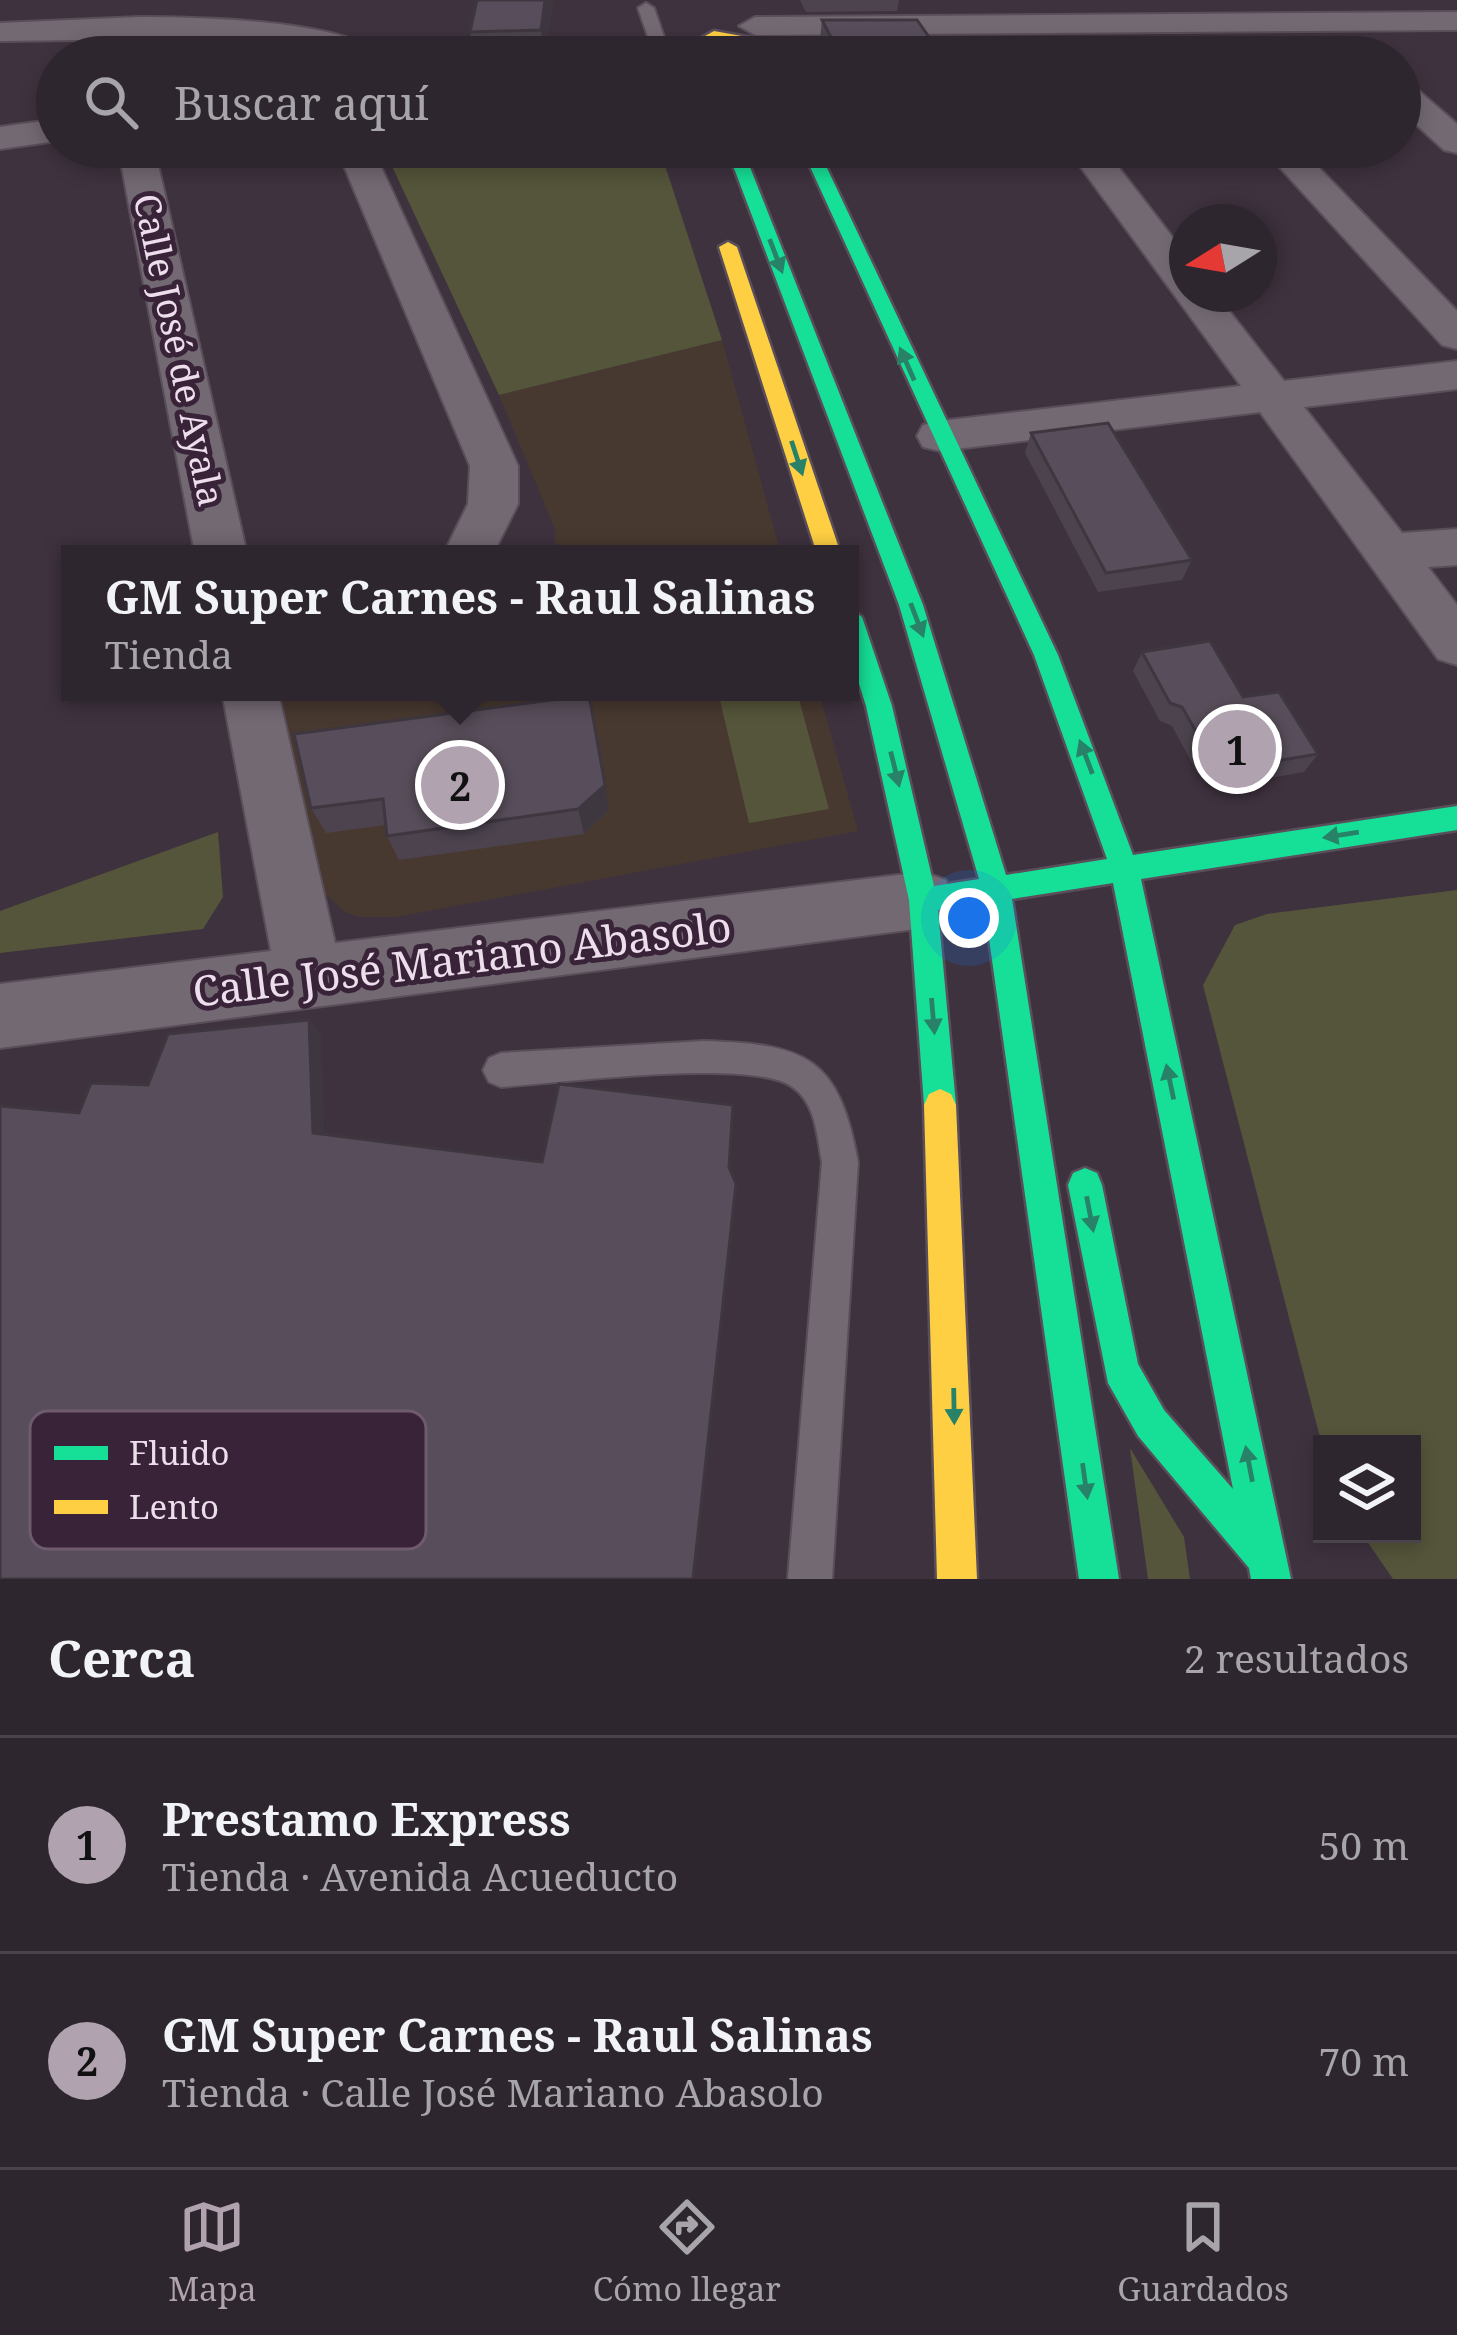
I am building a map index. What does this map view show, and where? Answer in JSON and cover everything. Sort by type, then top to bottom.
[{"type":"main road","points":[[710,0],[725,23],[757,31]]},
{"type":"main road","points":[[722,36],[757,31]]},
{"type":"main road","points":[[742,168],[934,663],[968,767],[996,888],[1027,1074],[1099,1579]]},
{"type":"main road","points":[[819,168],[1046,655],[1124,868],[1274,1572]]},
{"type":"main road","points":[[718,215],[826,545]]},
{"type":"main road","points":[[859,645],[879,706],[923,900],[945,1181],[957,1579]]},
{"type":"main road","points":[[923,900],[1457,818]]},
{"type":"main road","points":[[1027,1074],[1059,1107]]},
{"type":"main road","points":[[1079,1155],[1121,1370],[1150,1423],[1274,1572]]},
{"type":"street","points":[[757,31],[992,24],[1457,21]]},
{"type":"street","points":[[1162,22],[1175,36]]},
{"type":"street","points":[[1321,22],[1337,36]]},
{"type":"street","points":[[992,24],[1001,36]]},
{"type":"street","points":[[0,32],[264,31],[297,36]]},
{"type":"street","points":[[1421,110],[1457,142]]},
{"type":"street","points":[[0,138],[36,133]]},
{"type":"street","name":"Calle José de Ayala","points":[[140,168],[219,545]]},
{"type":"street","points":[[363,168],[494,466],[493,504],[473,545]]},
{"type":"street","points":[[1100,168],[1169,260]]},
{"type":"street","points":[[1299,168],[1457,336]]},
{"type":"street","points":[[1208,312],[1457,644]]},
{"type":"street","points":[[940,436],[1457,375]]},
{"type":"street","points":[[1390,552],[1457,547]]},
{"type":"street","points":[[252,701],[310,980]]},
{"type":"street","name":"Calle José Mariano Abasolo","points":[[0,1016],[923,900]]},
{"type":"lane","points":[[646,8],[656,36]]},
{"type":"lane","points":[[501,1070],[758,1057],[802,1072],[830,1105],[840,1162],[810,1579]]},
{"type":"shaded area","points":[[722,340],[779,545],[555,545],[555,529],[499,395]]},
{"type":"shaded area","points":[[282,701],[822,701],[858,831],[396,917],[345,912],[323,892]]},
{"type":"green space","points":[[393,168],[666,168],[722,340],[499,395]]},
{"type":"green space","points":[[720,701],[799,701],[829,809],[749,823]]},
{"type":"green space","points":[[218,832],[223,897],[203,929],[0,953],[0,911]]},
{"type":"green space","points":[[1457,890],[1457,1579],[1393,1579],[1368,1543],[1421,1543],[1421,1435],[1319,1435],[1203,985],[1235,925],[1267,914]]},
{"type":"green space","points":[[1130,1448],[1184,1537],[1190,1579],[1148,1579]]},
{"type":"building","points":[[477,0],[545,0],[541,30],[470,32]]},
{"type":"building","points":[[822,20],[917,20],[928,36],[830,36]]},
{"type":"building","points":[[1108,423],[1192,560],[1106,573],[1031,433]]},
{"type":"building","points":[[1210,641],[1243,697],[1279,692],[1318,754],[1259,764],[1255,757],[1225,762],[1210,756],[1182,707],[1170,703],[1142,652]]},
{"type":"building","points":[[544,701],[590,701],[605,785],[578,809],[387,836],[383,799],[311,808],[294,734]]},
{"type":"building","points":[[309,1020],[313,1133],[542,1162],[559,1084],[733,1105],[729,1167],[736,1184],[693,1579],[0,1579],[0,1106],[79,1113],[91,1083],[148,1085],[168,1034]]},
{"type":"traffic: fast","points":[[742,168],[911,605],[996,888]]},
{"type":"traffic: fast","points":[[819,168],[1046,655],[1124,868]]},
{"type":"traffic: fast","points":[[859,645],[879,706],[923,900]]},
{"type":"traffic: fast","points":[[940,1105],[923,900],[1457,818]]},
{"type":"traffic: fast","points":[[1124,868],[1271,1579]]},
{"type":"traffic: fast","points":[[996,888],[1099,1579]]},
{"type":"traffic: fast","points":[[1085,1185],[1121,1370],[1151,1423],[1268,1560]]},
{"type":"traffic: slow","points":[[712,36],[722,36]]},
{"type":"traffic: slow","points":[[728,247],[826,545]]},
{"type":"traffic: slow","points":[[940,1105],[957,1579]]},
{"type":"place","name":"Prestamo Express","points":[[1237,749]]},
{"type":"place","name":"GM Super Carnes - Raul Salinas","points":[[460,785]]}]
